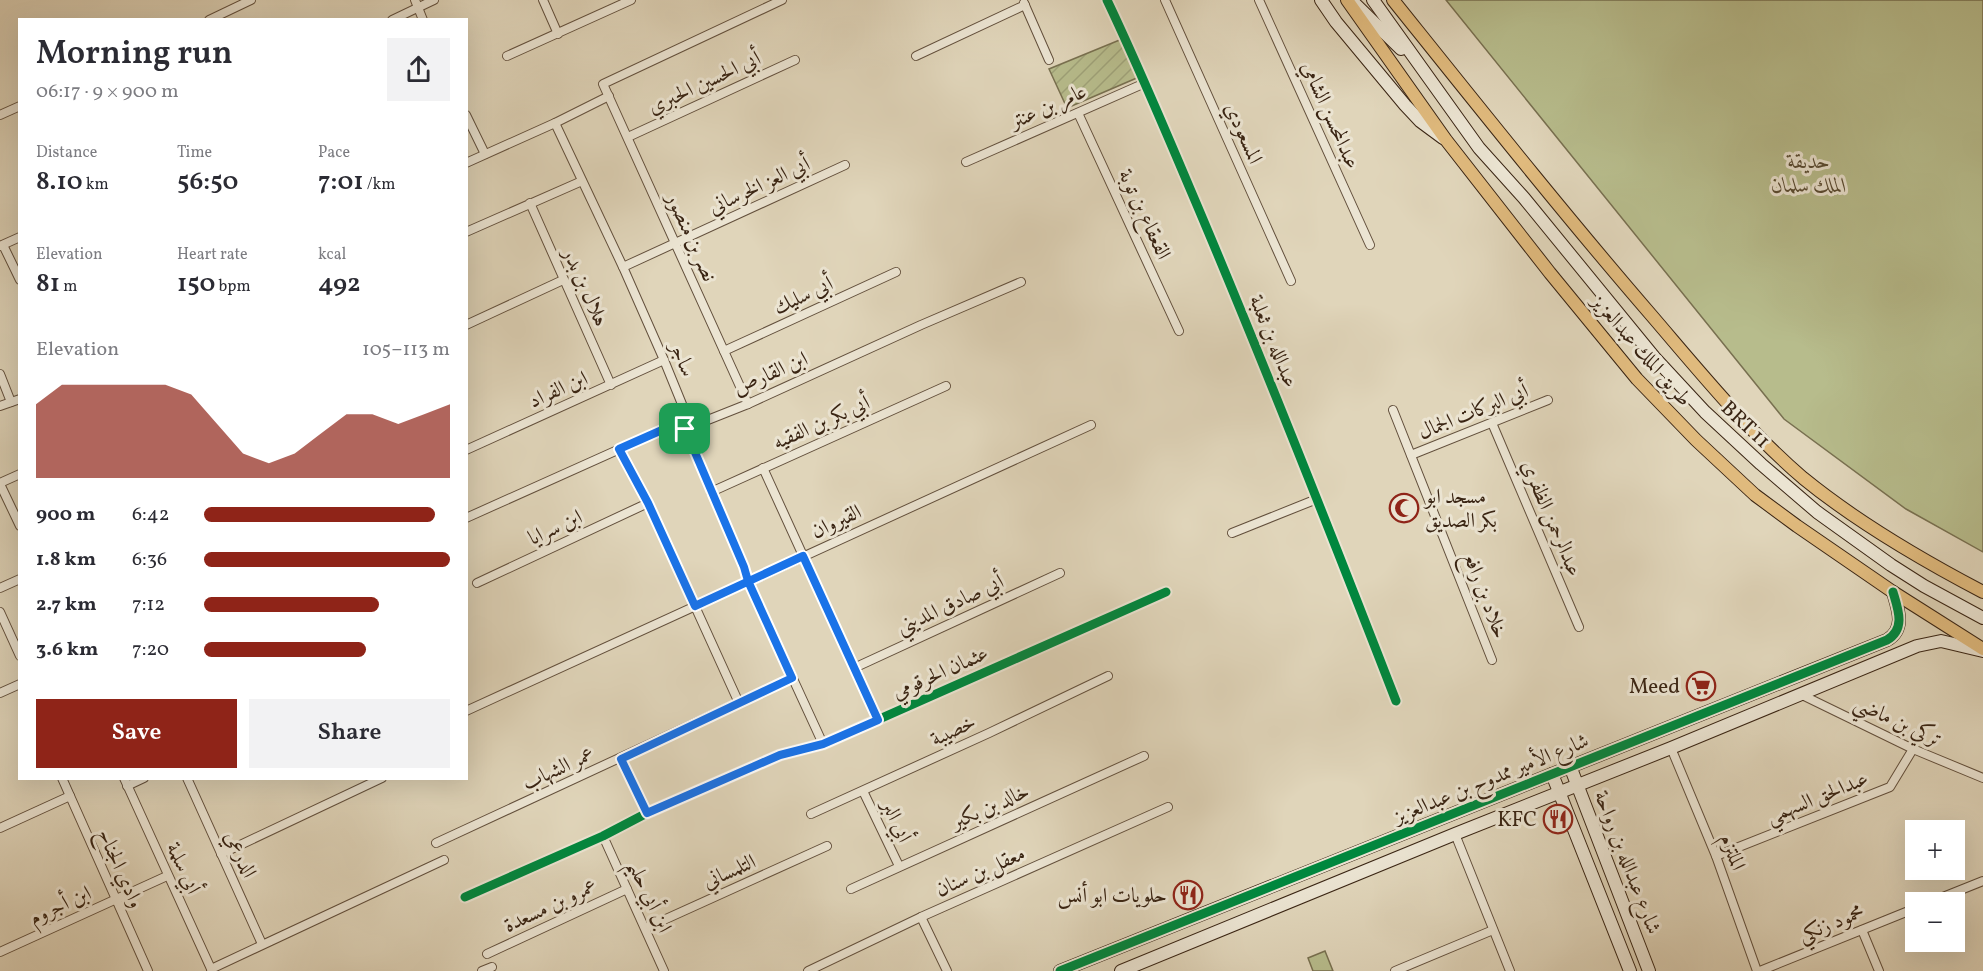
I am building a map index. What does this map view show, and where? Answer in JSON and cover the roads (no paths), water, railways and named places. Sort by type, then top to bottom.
[{"type":"main road","name":"طريق الملك عبدالعزيز","points":[[1349,0],[1446,140],[1550,273],[1637,379],[1696,440],[1755,495],[1797,526],[1983,650]]},
{"type":"main road","name":"طريق الملك عبدالعزيز","points":[[1393,0],[1543,187],[1748,425],[1803,478],[1858,519],[1922,560],[1983,592]]},
{"type":"street","points":[[213,18],[251,0]]},
{"type":"street","points":[[395,18],[416,4],[434,0]]},
{"type":"street","points":[[543,0],[558,34]]},
{"type":"street","points":[[507,57],[631,0]]},
{"type":"street","name":"نصر بن منصور","points":[[748,404],[603,84],[782,0]]},
{"type":"street","name":"عبدالله بن ثعلبة","points":[[1107,0],[1240,305],[1396,701]]},
{"type":"street","name":"المسعودي","points":[[1165,0],[1291,281]]},
{"type":"street","name":"عبدالمحسن الشامي","points":[[1258,0],[1370,245]]},
{"type":"street","points":[[1321,0],[1336,22],[1405,105],[1420,121],[1446,140]]},
{"type":"street","name":"BRT 11","points":[[1349,0],[1418,64]]},
{"type":"street","name":"BRT 11","points":[[1373,0],[1479,148],[1524,198],[1654,357],[1706,412],[1761,464],[1817,512],[1891,566],[1983,618]]},
{"type":"street","points":[[916,56],[1024,3],[1049,60]]},
{"type":"street","points":[[416,4],[422,18]]},
{"type":"street","name":"أبي الحسين الحبري","points":[[628,137],[795,60]]},
{"type":"street","name":"عامر بن عنتر","points":[[966,162],[1145,83]]},
{"type":"street","points":[[468,162],[609,96]]},
{"type":"street","points":[[0,115],[18,107]]},
{"type":"street","name":"القعقاع بن توبة","points":[[1078,113],[1179,331]]},
{"type":"street","points":[[468,119],[485,154]]},
{"type":"street","name":"ساجر","points":[[555,123],[664,360],[686,414],[685,429],[711,492],[748,581],[823,744]]},
{"type":"street","name":"أبي العز الخرساني","points":[[623,267],[845,165]]},
{"type":"street","points":[[468,231],[582,181]]},
{"type":"street","name":"هلال بن بدر","points":[[530,203],[611,385]]},
{"type":"street","points":[[18,238],[1,246],[18,276]]},
{"type":"street","name":"أبي سليك","points":[[724,351],[896,272]]},
{"type":"street","points":[[468,324],[563,280]]},
{"type":"street","name":"ابن القارص","points":[[468,517],[671,426],[685,429],[748,404],[1021,282]]},
{"type":"street","name":"ابن الفراد","points":[[468,449],[664,360]]},
{"type":"street","points":[[0,374],[15,400],[0,406]]},
{"type":"street","name":"أبي بكر بن الفقيه","points":[[711,492],[946,386]]},
{"type":"street","name":"أبي البركات الجمال","points":[[1412,454],[1548,400]]},
{"type":"street","name":"خلاد بن رافع","points":[[1393,410],[1492,660]]},
{"type":"street","name":"عبدالرحمن الظفري","points":[[1492,423],[1579,627]]},
{"type":"street","name":"القيروان","points":[[468,710],[1091,425]]},
{"type":"street","points":[[619,449],[648,503],[739,703]]},
{"type":"street","points":[[763,468],[878,720]]},
{"type":"street","points":[[18,475],[0,484],[18,522]]},
{"type":"street","points":[[1232,533],[1317,499]]},
{"type":"street","name":"ابن سرايا","points":[[477,583],[648,503]]},
{"type":"street","name":"أبي صادق المديني","points":[[854,668],[1060,573]]},
{"type":"street","points":[[0,588],[18,580]]},
{"type":"street","name":"عثمان الحرقومي","points":[[465,897],[780,755],[823,744],[1166,592]]},
{"type":"street","name":"شارع الأمير ممدوح بن عبدالعزيز","points":[[1060,971],[1887,640],[1893,636],[1899,625],[1893,592]]},
{"type":"street","points":[[0,612],[18,652]]},
{"type":"street","name":"شارع الأمير ممدوح بن عبدالعزيز","points":[[1126,970],[1917,646],[1941,641],[1983,650]]},
{"type":"street","name":"خصيبة","points":[[811,814],[1108,676]]},
{"type":"street","name":"عمر الشهاب","points":[[436,843],[792,678]]},
{"type":"street","points":[[0,693],[18,685]]},
{"type":"street","name":"تركي بن ماضي","points":[[1800,694],[1913,749],[1983,778]]},
{"type":"street","name":"الملتزم","points":[[1671,748],[1716,856],[1759,971]]},
{"type":"street","name":"عبدالحق السهمي","points":[[1716,856],[1890,787],[1913,749]]},
{"type":"street","name":"خالد بن بكير","points":[[851,890],[899,866],[1144,756]]},
{"type":"street","points":[[621,759],[647,813]]},
{"type":"street","name":"شارع عبدالله بن رواحة","points":[[1570,766],[1649,971]]},
{"type":"street","name":"شارع عبدالله بن رواحة","points":[[1552,774],[1630,971]]},
{"type":"street","name":"وادي الجناح","points":[[63,780],[148,971]]},
{"type":"street","name":"الدرعي","points":[[188,780],[262,944]]},
{"type":"street","points":[[221,854],[378,780]]},
{"type":"street","name":"أبي سلمة","points":[[126,782],[167,876],[212,970]]},
{"type":"street","name":"أبي البر","points":[[863,791],[899,866]]},
{"type":"street","points":[[0,828],[70,796]]},
{"type":"street","name":"معقل بن سنان","points":[[808,971],[921,917],[1168,807]]},
{"type":"street","points":[[1455,834],[1510,971]]},
{"type":"street","name":"ابن أبي حليم","points":[[603,836],[664,971]]},
{"type":"street","name":"التلمساني","points":[[646,928],[827,846]]},
{"type":"street","points":[[212,970],[262,944],[444,860]]},
{"type":"street","name":"ابن أجروم","points":[[0,952],[167,876]]},
{"type":"street","points":[[1956,892],[1983,881]]},
{"type":"street","name":"عمرو بن مسعدة","points":[[487,954],[627,890]]},
{"type":"street","name":"محمود زنكي","points":[[1759,971],[1905,912]]},
{"type":"street","points":[[921,917],[947,971]]},
{"type":"street","points":[[1395,971],[1493,930]]},
{"type":"street","points":[[1862,930],[1880,971]]},
{"type":"street","points":[[482,971],[492,966]]},
{"type":"place","name":"مسجد ابو بكر الصديق","points":[[1404,508]]},
{"type":"place","name":"Meed","points":[[1701,686]]},
{"type":"place","name":"KFC","points":[[1558,819]]},
{"type":"place","name":"حلويات ابو أنس","points":[[1188,895]]},
{"type":"park label","name":"حديقة الملك سلمان","points":[[1809,173]]}]
